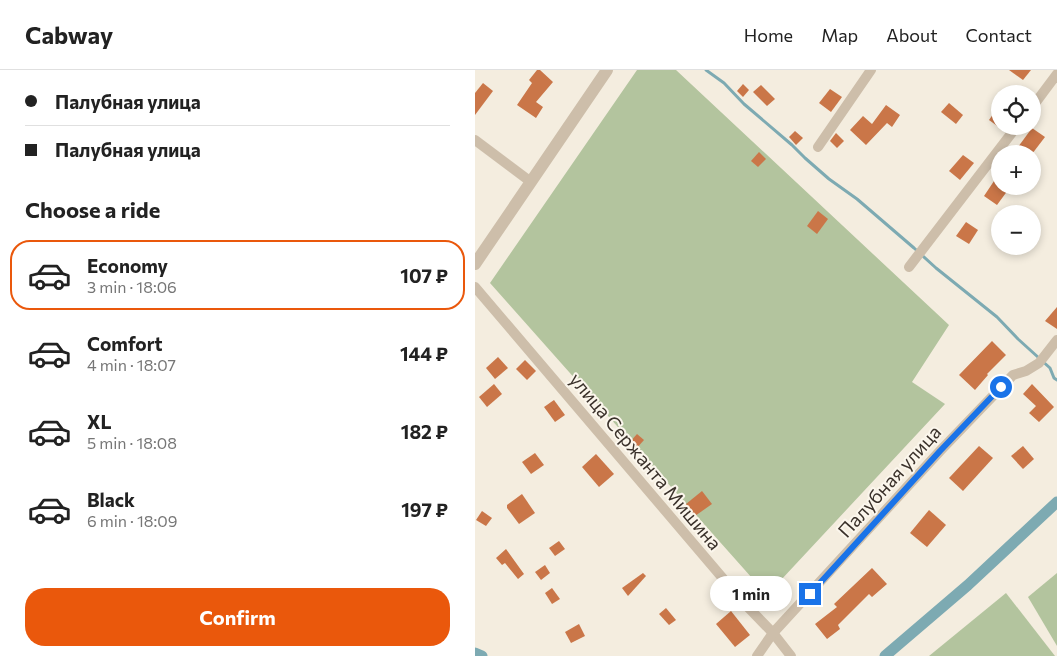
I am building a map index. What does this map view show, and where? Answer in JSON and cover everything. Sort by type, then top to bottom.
[{"type":"street","points":[[475,264],[607,70]]},
{"type":"street","points":[[817,146],[871,70]]},
{"type":"street","points":[[1041,95],[1057,74]]},
{"type":"street","points":[[909,267],[1010,135]]},
{"type":"street","points":[[475,140],[531,182]]},
{"type":"street","name":"улица Сержанта Мишина","points":[[475,287],[791,656]]},
{"type":"street","name":"Палубная улица","points":[[757,656],[773,633],[940,451],[1013,375],[1026,371],[1039,363],[1057,340]]},
{"type":"green space","points":[[637,70],[676,70],[949,325],[912,382],[945,404],[767,595],[490,283]]},
{"type":"green space","points":[[1057,573],[1057,646],[1028,597]]},
{"type":"green space","points":[[1006,593],[1055,656],[929,656]]},
{"type":"building","points":[[537,70],[540,70],[553,82],[536,102],[543,107],[536,118],[517,105],[532,83],[529,80]]},
{"type":"building","points":[[1009,70],[1031,70],[1023,80]]},
{"type":"building","points":[[483,83],[493,91],[475,115],[475,93]]},
{"type":"building","points":[[743,84],[749,90],[743,97],[737,91]]},
{"type":"building","points":[[761,85],[775,99],[767,106],[753,92]]},
{"type":"building","points":[[830,89],[842,97],[831,112],[819,103]]},
{"type":"building","points":[[949,103],[963,115],[956,124],[941,112]]},
{"type":"building","points":[[886,105],[900,115],[892,127],[887,123],[866,145],[850,130],[863,116],[872,124]]},
{"type":"building","points":[[795,131],[803,138],[796,145],[789,137]]},
{"type":"building","points":[[836,133],[844,141],[837,148],[830,141]]},
{"type":"building","points":[[1041,134],[1045,137],[1039,145],[1019,145],[1027,135]]},
{"type":"building","points":[[759,152],[766,159],[758,167],[751,161]]},
{"type":"building","points":[[963,155],[974,163],[960,180],[949,171]]},
{"type":"building","points":[[991,186],[991,195],[1004,195],[997,205],[984,196]]},
{"type":"building","points":[[818,211],[828,219],[817,234],[807,226]]},
{"type":"building","points":[[966,222],[978,230],[969,244],[956,236]]},
{"type":"building","points":[[1057,307],[1057,329],[1045,321]]},
{"type":"building","points":[[992,341],[1006,355],[987,374],[975,390],[959,375]]},
{"type":"building","points":[[498,357],[508,368],[495,379],[486,368]]},
{"type":"building","points":[[525,360],[536,371],[527,380],[516,369]]},
{"type":"building","points":[[494,384],[502,394],[487,407],[479,397]]},
{"type":"building","points":[[1032,384],[1054,407],[1039,422],[1029,413],[1036,406],[1023,394]]},
{"type":"building","points":[[554,400],[565,415],[555,422],[544,407]]},
{"type":"building","points":[[637,434],[644,440],[636,449],[629,443]]},
{"type":"building","points":[[979,446],[993,458],[963,491],[949,478]]},
{"type":"building","points":[[1023,446],[1034,459],[1023,469],[1011,456]]},
{"type":"building","points":[[535,453],[544,465],[531,474],[522,462]]},
{"type":"building","points":[[596,454],[614,474],[599,487],[582,467]]},
{"type":"building","points":[[702,491],[712,504],[695,516],[686,504]]},
{"type":"building","points":[[522,494],[535,513],[519,524],[507,508],[507,505]]},
{"type":"building","points":[[929,510],[946,525],[927,547],[910,533]]},
{"type":"building","points":[[482,511],[492,518],[486,526],[476,520]]},
{"type":"building","points":[[559,541],[565,549],[555,556],[549,548]]},
{"type":"building","points":[[506,549],[524,574],[518,579],[505,563],[502,565],[496,558]]},
{"type":"building","points":[[545,565],[550,573],[541,580],[535,572]]},
{"type":"building","points":[[872,568],[887,584],[872,597],[869,594],[838,625],[840,629],[827,639],[815,624],[837,607],[834,604]]},
{"type":"building","points":[[643,573],[646,576],[628,596],[622,588]]},
{"type":"building","points":[[552,588],[560,599],[552,604],[545,593]]},
{"type":"building","points":[[666,608],[676,620],[669,625],[659,614]]},
{"type":"building","points":[[731,611],[750,635],[735,647],[716,624]]},
{"type":"building","points":[[579,624],[585,636],[571,643],[565,632]]},
{"type":"waterway","points":[[706,70],[724,83],[744,104],[829,179],[857,199],[936,268],[997,317],[1050,368],[1054,378],[1057,380]]},
{"type":"waterway","points":[[885,656],[968,585],[1057,502]]},
{"type":"waterway","points":[[475,653],[482,656]]},
{"type":"route","points":[[810,594],[1001,387]]}]
